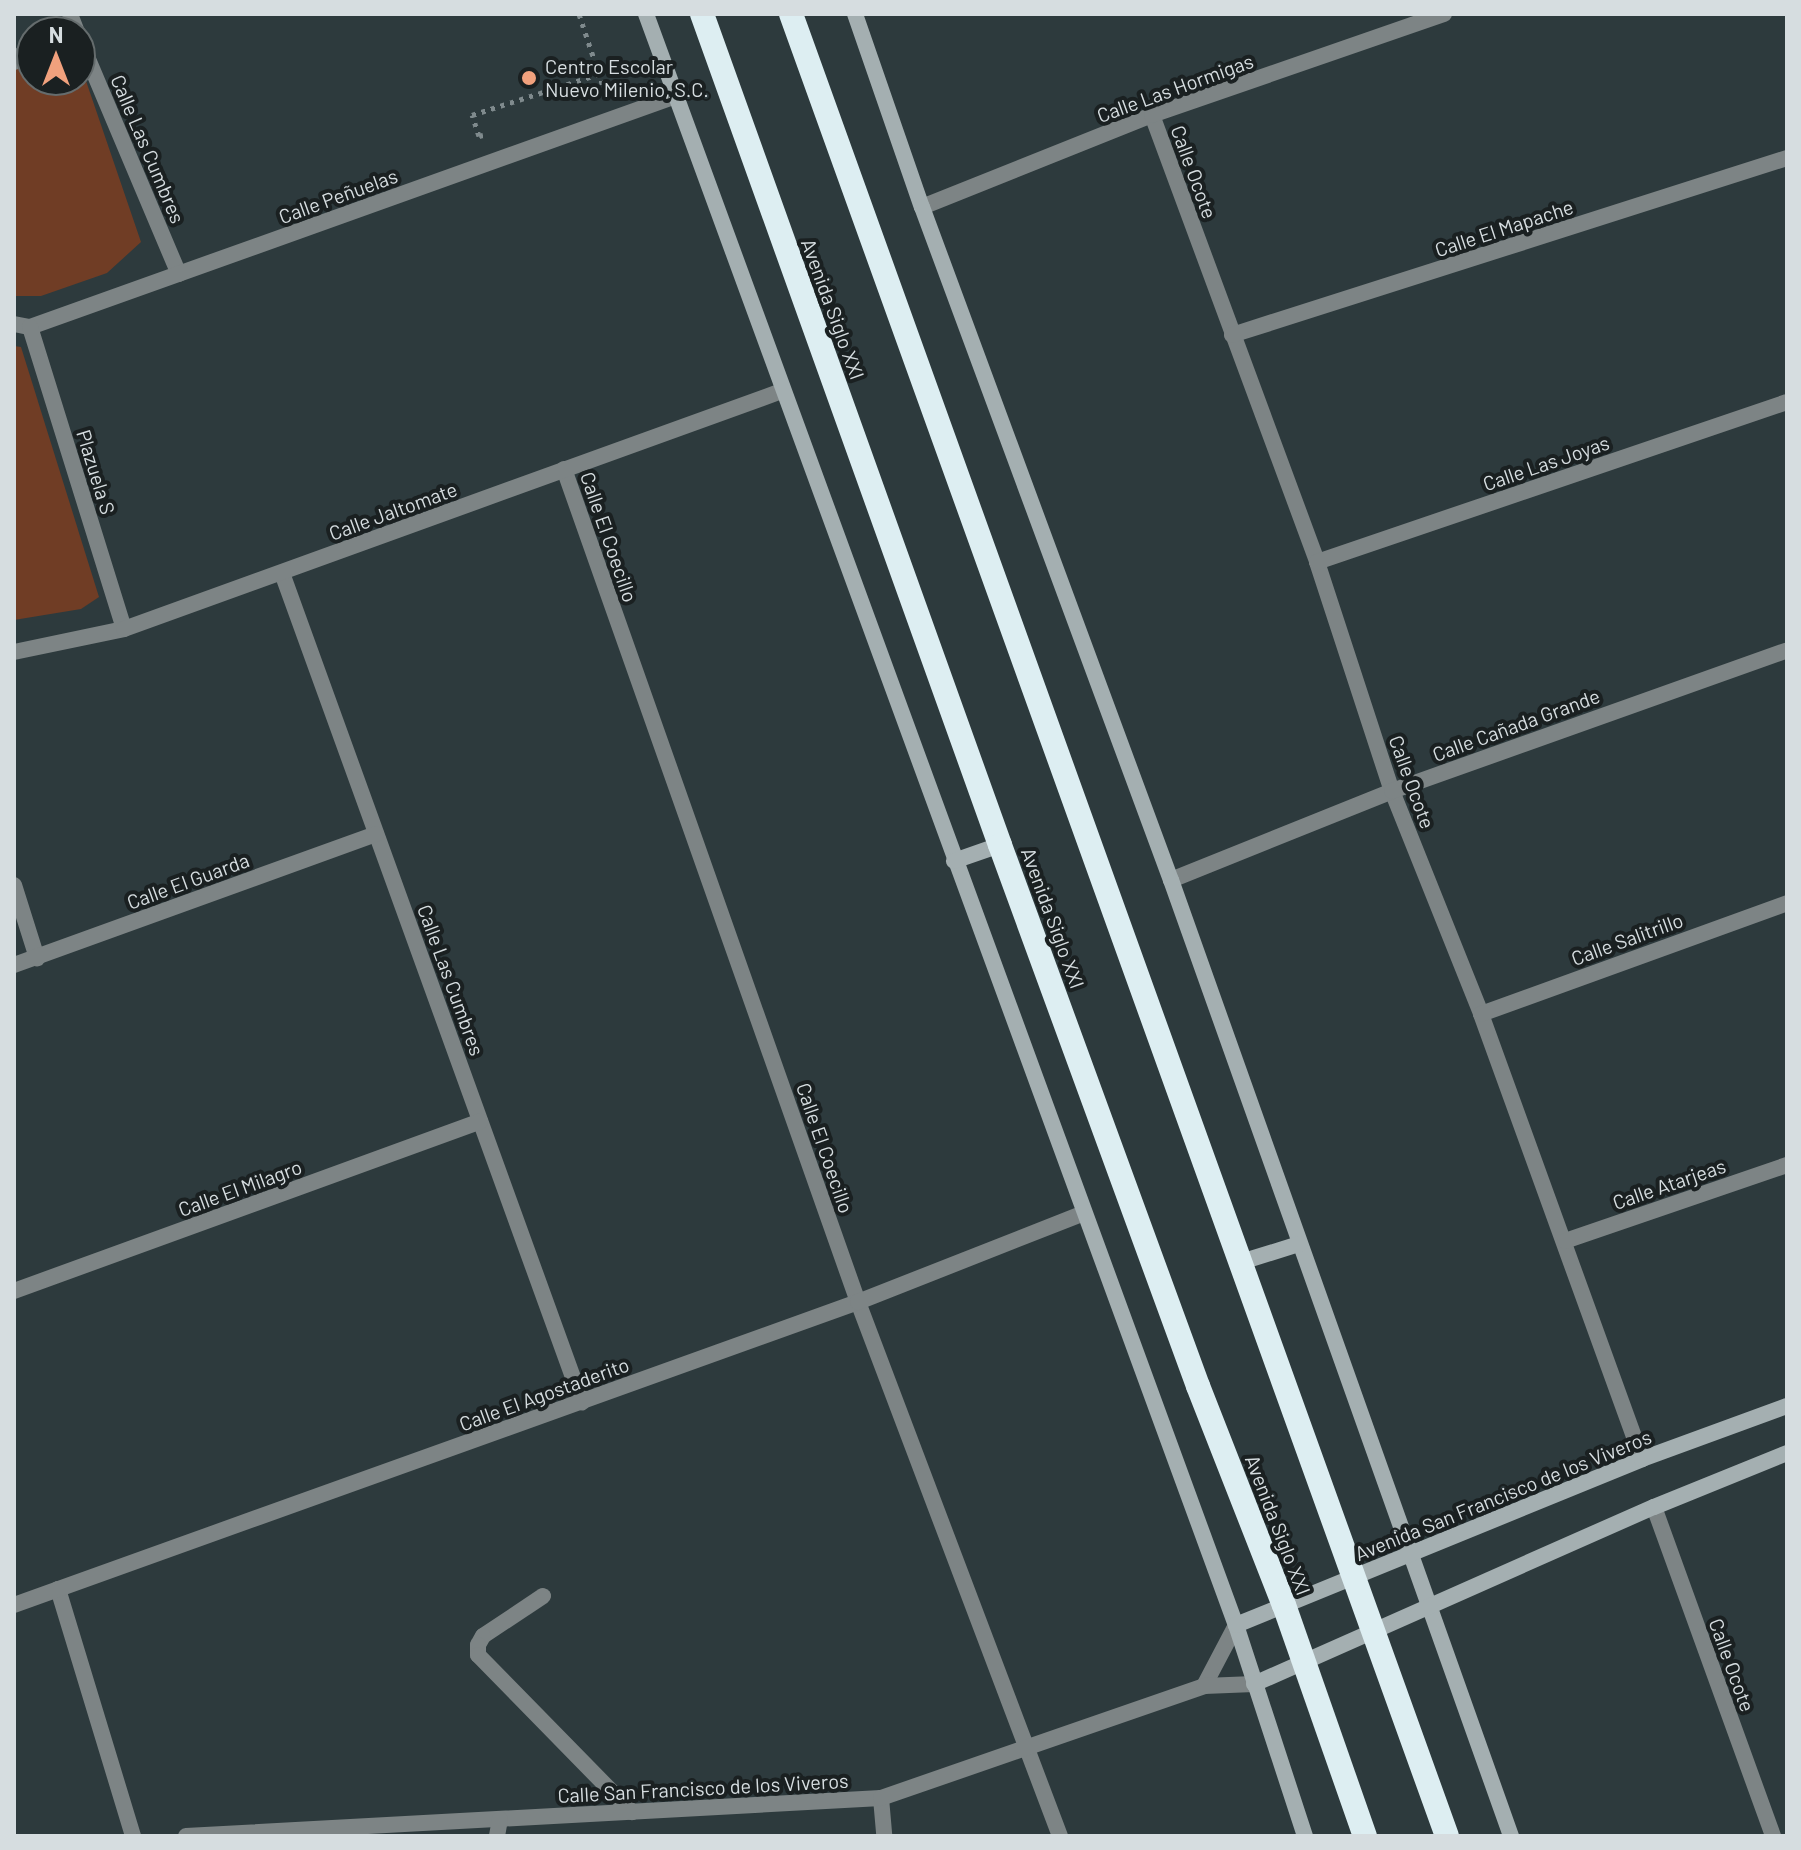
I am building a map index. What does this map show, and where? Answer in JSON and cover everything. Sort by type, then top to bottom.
[{"type":"highway","name":"Avenida Siglo XXI","points":[[702,14],[1000,845],[1198,1386],[1284,1605],[1365,1836]]},
{"type":"highway","points":[[791,14],[1447,1836]]},
{"type":"street","points":[[646,14],[1236,1625],[1305,1836]]},
{"type":"street","points":[[855,14],[922,207],[1171,880],[1511,1836]]},
{"type":"street","name":"Calle Las Hormigas","points":[[922,207],[1152,115],[1444,14]]},
{"type":"street","name":"Calle Las Cumbres","points":[[96,78],[179,274]]},
{"type":"street","name":"Calle Peñuelas","points":[[22,326],[179,274],[676,96]]},
{"type":"street","name":"Calle Ocote","points":[[1152,115],[1317,562],[1392,791],[1481,1014],[1642,1459]]},
{"type":"street","name":"Calle El Mapache","points":[[1232,335],[1787,158]]},
{"type":"street","name":"Plazuela S","points":[[22,326],[124,629]]},
{"type":"street","name":"Calle Jaltomate","points":[[14,652],[124,629],[782,391]]},
{"type":"street","name":"Calle Las Joyas","points":[[1317,562],[1787,402]]},
{"type":"street","name":"Calle El Coecillo","points":[[564,469],[858,1302],[1060,1836]]},
{"type":"street","name":"Calle Las Cumbres","points":[[282,573],[582,1402]]},
{"type":"street","name":"Calle Cañada Grande","points":[[1171,880],[1392,791],[1787,650]]},
{"type":"street","name":"Calle El Guarda","points":[[14,965],[376,834]]},
{"type":"street","points":[[954,861],[1000,845]]},
{"type":"street","points":[[14,885],[37,958]]},
{"type":"street","name":"Calle Salitrillo","points":[[1481,1014],[1787,903]]},
{"type":"street","name":"Calle El Milagro","points":[[14,1291],[480,1121]]},
{"type":"street","name":"Calle Atarjeas","points":[[1565,1241],[1787,1165]]},
{"type":"street","name":"Calle El Agostaderito","points":[[14,1605],[858,1302],[1084,1213]]},
{"type":"street","points":[[1241,1262],[1299,1244]]},
{"type":"street","name":"Avenida San Francisco de los Viveros","points":[[1236,1625],[1642,1459],[1787,1406]]},
{"type":"street","points":[[1254,1684],[1654,1507],[1787,1453]]},
{"type":"street","name":"Calle Ocote","points":[[1654,1507],[1773,1836]]},
{"type":"street","points":[[58,1589],[133,1836]]},
{"type":"street","points":[[543,1596],[483,1636],[478,1655],[632,1812]]},
{"type":"street","points":[[1204,1686],[1236,1625]]},
{"type":"street","name":"Calle San Francisco de los Viveros","points":[[186,1836],[499,1828],[632,1812],[881,1798],[1204,1686],[1254,1684]]},
{"type":"street","points":[[881,1798],[884,1836]]},
{"type":"path","points":[[579,14],[606,95],[592,99]]},
{"type":"path","points":[[493,132],[479,136],[472,115],[660,54]]},
{"type":"shaded area","points":[[16,66],[16,96],[91,96],[141,242],[107,273],[41,296],[14,296]]},
{"type":"shaded area","points":[[14,346],[21,347],[99,597],[81,609],[14,620]]},
{"type":"place","name":"Centro Escolar Nuevo Milenio, S.C.","points":[[529,78]]}]
